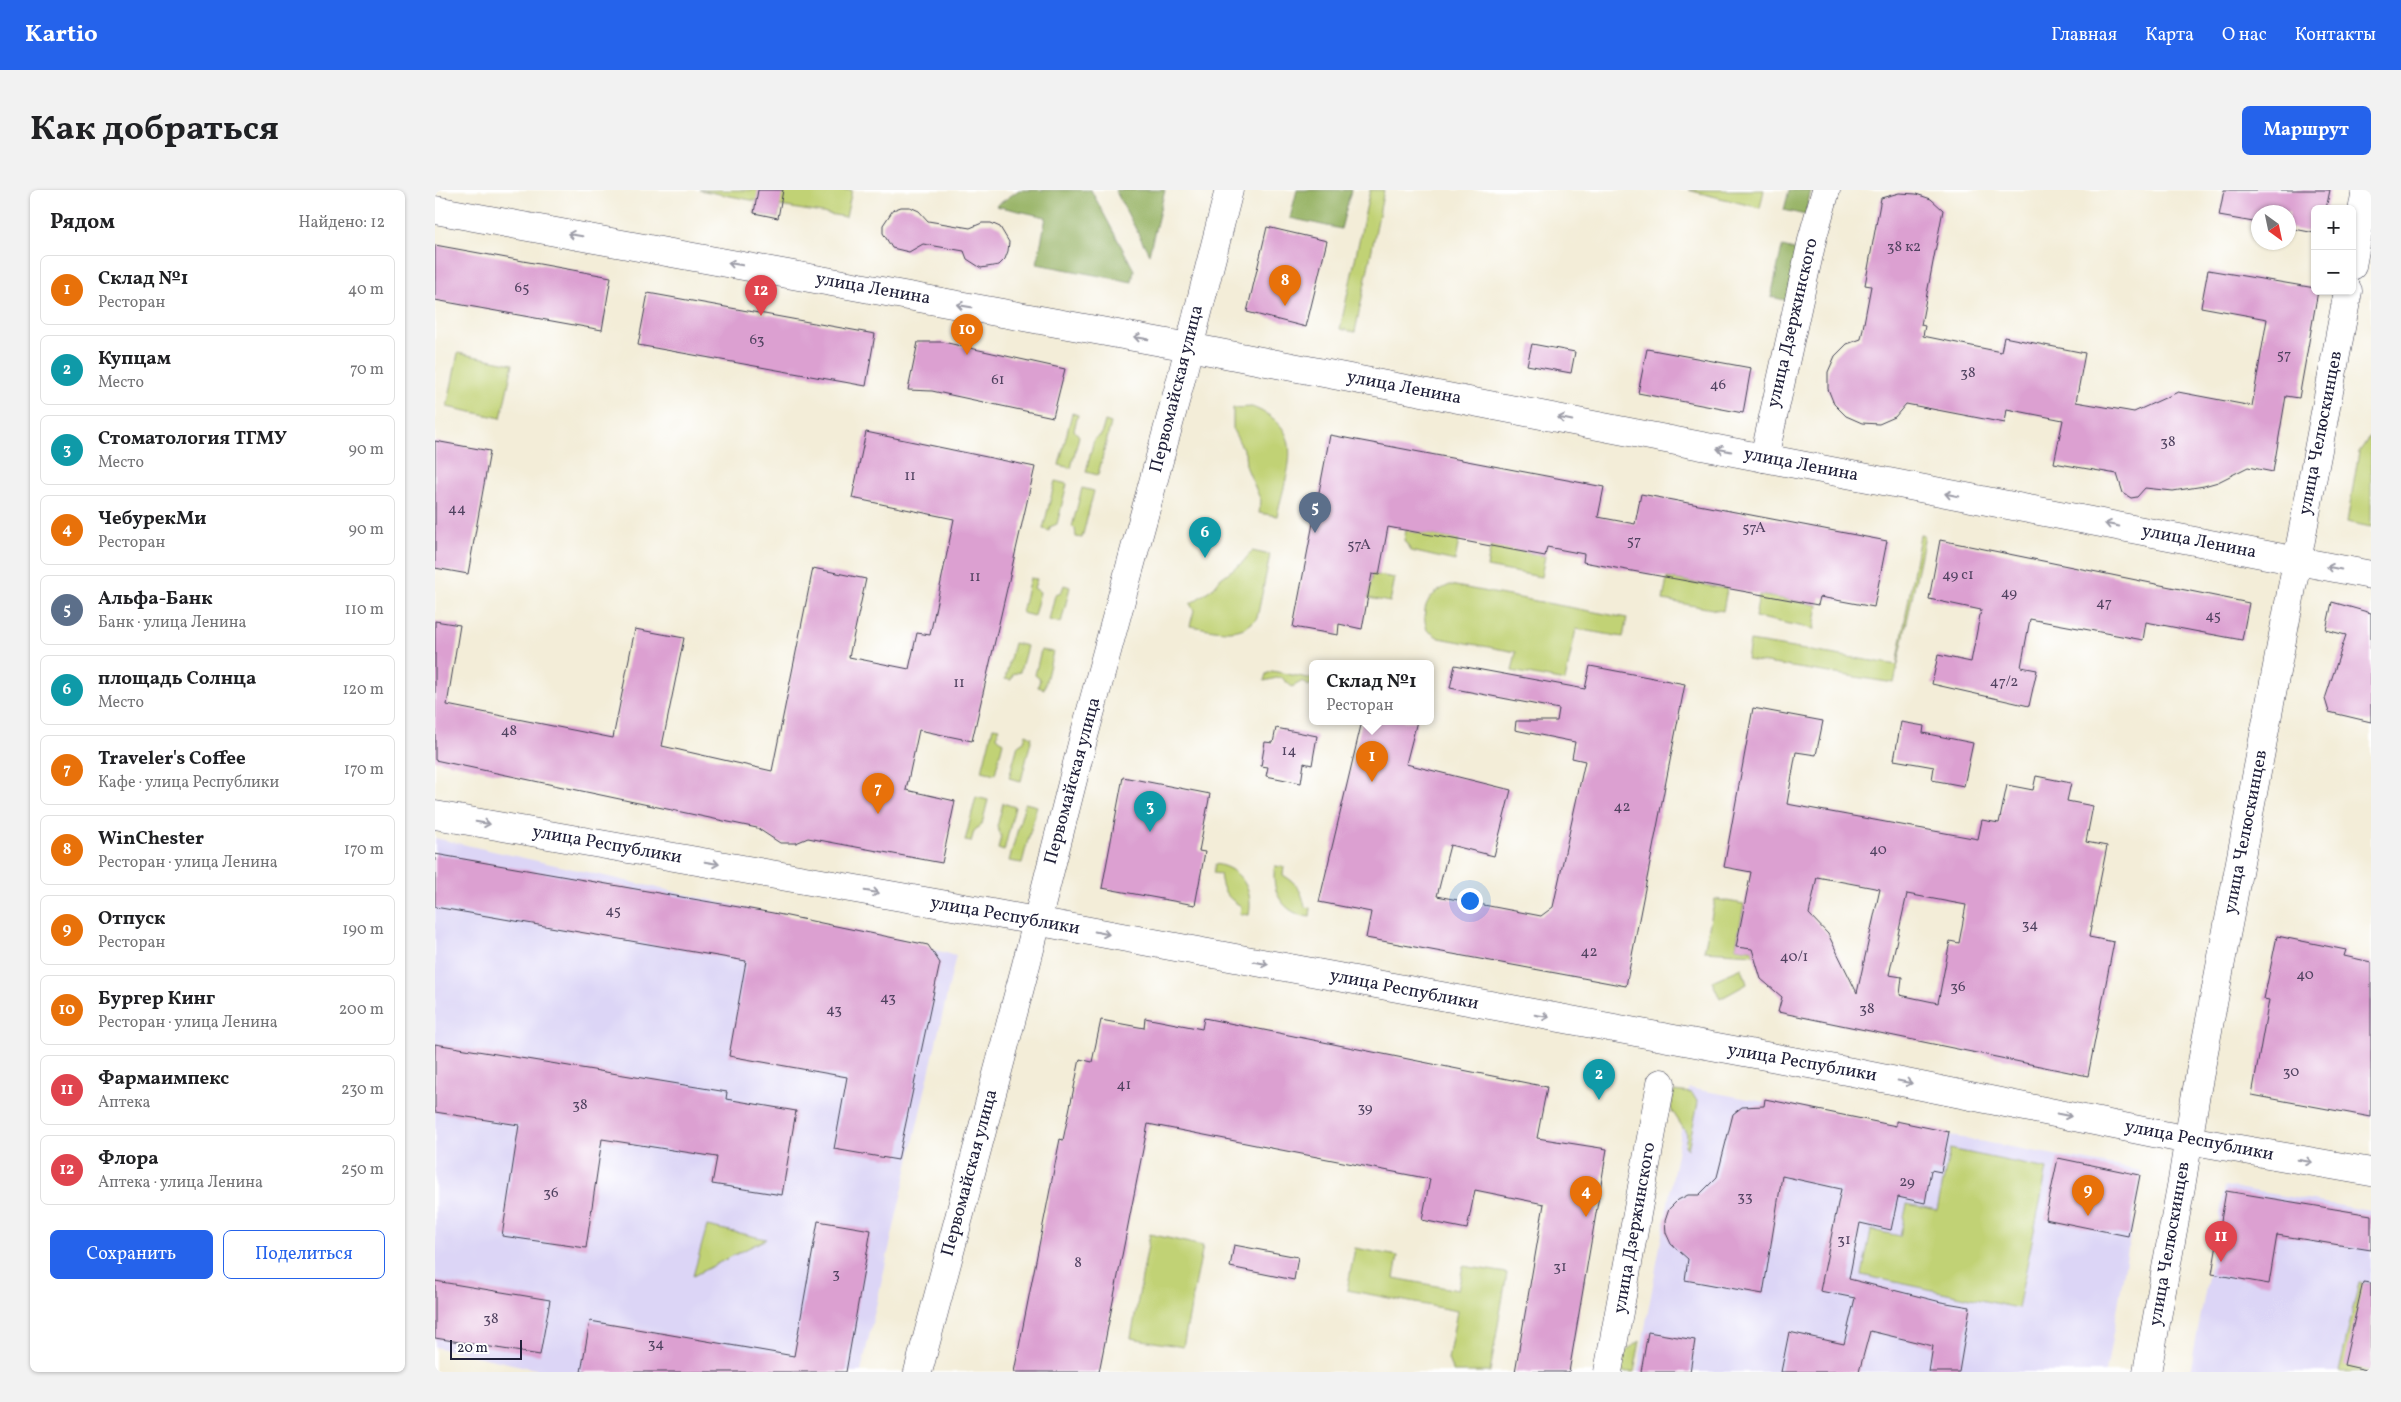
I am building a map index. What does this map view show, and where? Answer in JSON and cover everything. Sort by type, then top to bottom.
[{"type":"main road","name":"Первомайская улица","points":[[918,1372],[1229,190]]},
{"type":"main road","name":"улица Дзержинского","points":[[1764,458],[1813,236],[1826,190]]},
{"type":"main road","points":[[2355,250],[2366,190]]},
{"type":"main road","name":"улица Ленина","points":[[435,210],[1189,347],[2371,575]]},
{"type":"main road","name":"улица Челюскинцев","points":[[2147,1372],[2188,1140],[2347,295]]},
{"type":"main road","name":"улица Республики","points":[[435,814],[1037,921],[1852,1072],[2188,1140],[2371,1172]]},
{"type":"main road","name":"улица Дзержинского","points":[[1608,1372],[1661,1084]]},
{"type":"shaded area","points":[[435,838],[956,955],[861,1372],[549,1372],[435,1347]]},
{"type":"shaded area","points":[[1689,1088],[2142,1171],[2106,1372],[1637,1372]]},
{"type":"shaded area","points":[[2225,1186],[2371,1211],[2371,1372],[2190,1372]]},
{"type":"green space","points":[[699,190],[852,190],[846,217],[780,206],[778,218],[754,213],[756,201]]},
{"type":"green space","points":[[1019,190],[1091,190],[1134,270],[1132,282],[1037,264],[1046,217],[996,206]]},
{"type":"green space","points":[[1115,190],[1165,190],[1149,254]]},
{"type":"green space","points":[[1297,190],[1351,190],[1341,229],[1290,218]]},
{"type":"green space","points":[[1370,190],[1384,190],[1355,332],[1340,329]]},
{"type":"green space","points":[[1688,190],[1764,190],[1760,208]]},
{"type":"green space","points":[[1789,190],[1811,190],[1805,215],[1784,210]]},
{"type":"green space","points":[[1782,247],[1799,251],[1789,301],[1771,297]]},
{"type":"green space","points":[[458,353],[513,364],[501,418],[447,407]]},
{"type":"green space","points":[[1252,407],[1270,416],[1281,427],[1288,439],[1290,452],[1289,467],[1277,516],[1259,513],[1261,501],[1246,466],[1245,453],[1233,430],[1233,408]]},
{"type":"green space","points":[[1072,413],[1078,415],[1074,430],[1079,436],[1071,468],[1059,465]]},
{"type":"green space","points":[[1105,421],[1111,423],[1098,475],[1086,472],[1094,439],[1101,435]]},
{"type":"green space","points":[[2371,435],[2371,527],[2347,522],[2359,452]]},
{"type":"green space","points":[[1055,481],[1067,484],[1057,524],[1050,527],[1049,531],[1043,529]]},
{"type":"green space","points":[[1082,488],[1094,491],[1082,538],[1076,537],[1075,528],[1072,527]]},
{"type":"green space","points":[[1406,530],[1459,540],[1455,561],[1411,551],[1404,540]]},
{"type":"green space","points":[[1920,535],[1925,536],[1894,683],[1747,660],[1750,641],[1897,665]]},
{"type":"green space","points":[[1491,545],[1545,556],[1541,577],[1487,567]]},
{"type":"green space","points":[[1252,551],[1270,555],[1257,618],[1242,629],[1234,631],[1190,626],[1194,610],[1190,604],[1214,587],[1221,578],[1243,562]]},
{"type":"green space","points":[[1372,574],[1395,578],[1390,602],[1368,598]]},
{"type":"green space","points":[[1030,578],[1037,579],[1034,588],[1040,592],[1034,616],[1022,613]]},
{"type":"green space","points":[[1667,578],[1727,589],[1723,611],[1663,600]]},
{"type":"green space","points":[[1064,585],[1070,587],[1061,623],[1049,620],[1055,595],[1061,593]]},
{"type":"green space","points":[[1450,585],[1627,618],[1623,637],[1576,629],[1565,681],[1512,671],[1516,652],[1439,638],[1427,630],[1425,608],[1428,602],[1436,592]]},
{"type":"green space","points":[[1759,595],[1818,605],[1814,629],[1755,617]]},
{"type":"green space","points":[[1014,643],[1027,646],[1020,672],[1013,674],[1011,680],[1005,679]]},
{"type":"green space","points":[[1041,650],[1053,652],[1044,689],[1038,687],[1040,679],[1035,675]]},
{"type":"green space","points":[[1272,671],[1309,678],[1309,685],[1303,681],[1292,687],[1281,677],[1264,681],[1266,674]]},
{"type":"green space","points":[[993,727],[999,728],[997,737],[1003,742],[995,774],[982,771]]},
{"type":"green space","points":[[1026,734],[1032,737],[1021,781],[1009,778],[1018,745],[1024,741]]},
{"type":"green space","points":[[976,797],[988,800],[982,824],[974,831],[971,842],[965,841]]},
{"type":"green space","points":[[1003,803],[1015,807],[1004,851],[998,849],[1001,835],[997,827]]},
{"type":"green space","points":[[1025,803],[1037,806],[1022,863],[1009,861]]},
{"type":"green space","points":[[1215,864],[1232,870],[1244,882],[1249,897],[1249,915],[1240,914],[1241,906],[1226,893],[1220,874],[1213,873]]},
{"type":"green space","points":[[1275,866],[1284,867],[1283,875],[1298,888],[1305,907],[1311,908],[1310,917],[1292,911],[1281,900],[1275,884]]},
{"type":"green space","points":[[1715,899],[1744,904],[1736,947],[1755,950],[1754,954],[1704,951]]},
{"type":"green space","points":[[1742,968],[1747,984],[1720,999],[1712,981]]},
{"type":"green space","points":[[1674,1091],[1692,1093],[1698,1103],[1688,1149],[1685,1146],[1687,1134],[1671,1109]]},
{"type":"green space","points":[[1950,1149],[2047,1169],[2018,1308],[1862,1275],[1871,1230],[1900,1236],[1907,1204],[1937,1210]]},
{"type":"green space","points":[[707,1226],[766,1239],[693,1276]]},
{"type":"green space","points":[[1150,1234],[1203,1246],[1183,1347],[1131,1338]]},
{"type":"green space","points":[[1355,1248],[1398,1256],[1394,1278],[1458,1290],[1463,1266],[1507,1273],[1490,1372],[1453,1372],[1448,1359],[1457,1311],[1347,1290]]},
{"type":"green space","points":[[2359,1282],[2371,1283],[2371,1372],[2339,1372]]},
{"type":"green space","points":[[1640,1341],[1634,1372],[1619,1372],[1625,1351]]},
{"type":"building","points":[[758,190],[783,190],[778,218],[754,213]]},
{"type":"building","points":[[2224,190],[2330,190],[2327,205],[2311,205],[2311,232],[2296,229],[2296,205],[2251,205],[2251,222],[2219,216]]},
{"type":"building","points":[[1899,193],[1916,194],[1931,199],[1943,210],[1921,325],[1925,326],[1923,336],[2001,352],[2004,337],[2085,353],[2076,402],[2134,412],[2178,392],[2252,406],[2267,319],[2201,307],[2208,270],[2311,287],[2311,295],[2317,295],[2299,398],[2286,396],[2273,472],[2248,467],[2218,482],[2204,486],[2173,491],[2145,488],[2137,497],[2131,498],[2123,493],[2117,474],[2054,463],[2063,420],[2007,409],[2005,423],[1906,404],[1895,417],[1879,424],[1862,423],[1846,416],[1834,404],[1828,389],[1828,372],[1835,356],[1847,344],[1861,339],[1871,286],[1865,285],[1881,198]]},
{"type":"building","points":[[901,207],[910,207],[919,211],[928,221],[970,228],[982,223],[991,223],[1000,227],[1009,242],[1005,259],[999,265],[981,268],[967,259],[964,251],[923,244],[909,252],[892,248],[883,233],[883,225],[893,210]]},
{"type":"building","points":[[1267,227],[1327,241],[1306,327],[1247,312]]},
{"type":"building","points":[[435,245],[611,277],[602,330],[435,300]]},
{"type":"building","points":[[648,293],[875,334],[866,386],[638,345]]},
{"type":"building","points":[[918,342],[943,342],[1065,369],[1053,417],[932,391],[908,390]]},
{"type":"building","points":[[1532,344],[1575,352],[1571,373],[1527,365]]},
{"type":"building","points":[[1647,349],[1751,368],[1743,413],[1638,393]]},
{"type":"building","points":[[866,432],[1035,467],[972,741],[919,730],[906,790],[955,801],[942,863],[808,838],[796,843],[780,843],[757,828],[435,760],[435,621],[460,625],[447,705],[613,738],[635,629],[684,638],[662,746],[772,771],[813,568],[866,579],[849,657],[909,669],[917,633],[930,635],[954,519],[852,498]]},
{"type":"building","points":[[1330,435],[1604,487],[1598,517],[1635,524],[1641,494],[1887,541],[1874,607],[1820,597],[1818,605],[1583,562],[1584,554],[1547,547],[1545,556],[1388,527],[1379,575],[1372,574],[1362,629],[1339,624],[1338,635],[1293,627]]},
{"type":"building","points":[[435,441],[490,451],[468,574],[435,568]]},
{"type":"building","points":[[1940,540],[2249,603],[2242,640],[2146,622],[2143,640],[2030,619],[2021,667],[2037,670],[2029,706],[1932,684],[1938,655],[1971,662],[1981,610],[1929,599]]},
{"type":"building","points":[[2332,602],[2371,613],[2371,722],[2329,712],[2325,699],[2346,635],[2326,630]]},
{"type":"building","points":[[1455,665],[1585,689],[1590,666],[1685,684],[1626,986],[1366,938],[1371,912],[1319,902],[1361,725],[1416,725],[1406,764],[1511,790],[1494,856],[1450,845],[1437,896],[1541,916],[1553,907],[1585,761],[1572,758],[1575,742],[1515,730],[1516,721],[1557,721],[1559,709],[1450,688]]},
{"type":"building","points":[[1753,708],[1823,721],[1816,755],[1796,752],[1787,804],[1978,839],[1982,820],[1999,823],[2007,785],[2033,790],[2036,776],[2071,783],[2067,801],[2093,806],[2086,842],[2107,846],[2089,937],[2114,942],[2088,1076],[1778,1012],[1782,997],[1761,979],[1752,949],[1736,947],[1751,872],[1724,867]],"holes":[[[1817,877],[1880,889],[1857,993],[1828,934],[1809,914]],[[1907,894],[1966,905],[1959,943],[1950,941],[1938,1003],[1900,995],[1902,977],[1889,975]]]},
{"type":"building","points":[[1901,722],[1924,726],[1923,733],[1973,743],[1964,786],[1932,780],[1934,767],[1894,760]]},
{"type":"building","points":[[1276,728],[1317,736],[1312,765],[1304,763],[1301,783],[1266,776],[1268,767],[1261,766],[1265,742],[1273,743]]},
{"type":"building","points":[[1123,777],[1210,794],[1199,851],[1205,852],[1195,905],[1102,888]]},
{"type":"building","points":[[435,854],[773,913],[928,945],[940,963],[898,1160],[834,1149],[847,1077],[729,1056],[746,961],[435,907]]},
{"type":"building","points":[[2277,936],[2346,950],[2344,956],[2371,962],[2371,1117],[2252,1095],[2269,1000],[2264,999]]},
{"type":"building","points":[[1145,1018],[1202,1029],[1204,1018],[1547,1087],[1537,1138],[1607,1149],[1569,1372],[1515,1372],[1544,1204],[1475,1190],[1467,1229],[1422,1220],[1430,1179],[1148,1124],[1099,1372],[1014,1372],[1060,1139],[1063,1140],[1080,1059],[1092,1062],[1101,1020],[1144,1028]]},
{"type":"building","points":[[435,1044],[727,1092],[726,1099],[796,1111],[782,1195],[712,1184],[717,1157],[602,1139],[586,1248],[502,1236],[519,1125],[435,1112]]},
{"type":"building","points":[[1765,1099],[1896,1126],[1896,1121],[1949,1132],[1941,1172],[1931,1170],[1925,1203],[1898,1197],[1891,1230],[1860,1223],[1849,1279],[1941,1302],[1970,1307],[1959,1372],[1929,1372],[1933,1346],[1870,1331],[1859,1372],[1781,1372],[1789,1332],[1844,1344],[1855,1298],[1820,1291],[1841,1189],[1782,1176],[1763,1294],[1685,1280],[1688,1259],[1671,1244],[1666,1233],[1665,1221],[1669,1209],[1678,1200],[1688,1195],[1699,1195],[1717,1177],[1733,1114],[1742,1107],[1764,1106]]},
{"type":"building","points":[[2058,1158],[2140,1175],[2128,1236],[2045,1219]]},
{"type":"building","points":[[2226,1191],[2371,1215],[2371,1250],[2277,1235],[2269,1284],[2212,1274]]},
{"type":"building","points":[[818,1221],[871,1230],[846,1372],[581,1372],[590,1321],[794,1356]]},
{"type":"building","points":[[1234,1245],[1298,1257],[1294,1280],[1230,1267]]},
{"type":"building","points":[[435,1281],[550,1300],[540,1355],[435,1338]]},
{"type":"building","points":[[2363,1282],[2371,1283],[2371,1371],[2344,1365]]},
{"type":"building","points":[[1648,1332],[1695,1340],[1690,1372],[1641,1372]]},
{"type":"place","name":"WinChester","points":[[1285,306]]},
{"type":"place","name":"Флора","points":[[761,316]]},
{"type":"place","name":"Бургер Кинг","points":[[967,355]]},
{"type":"place","name":"Альфа-Банк","points":[[1315,533]]},
{"type":"place","name":"площадь Солнца","points":[[1205,558]]},
{"type":"place","name":"Склад №1","points":[[1372,782]]},
{"type":"place","name":"Traveler's Coffee","points":[[878,814]]},
{"type":"place","name":"Стоматология ТГМУ","points":[[1150,832]]},
{"type":"place","name":"Купцам","points":[[1599,1100]]},
{"type":"place","name":"Отпуск","points":[[2088,1216]]},
{"type":"place","name":"ЧебурекМи","points":[[1586,1217]]},
{"type":"place","name":"Фармаимпекс","points":[[2221,1262]]}]
